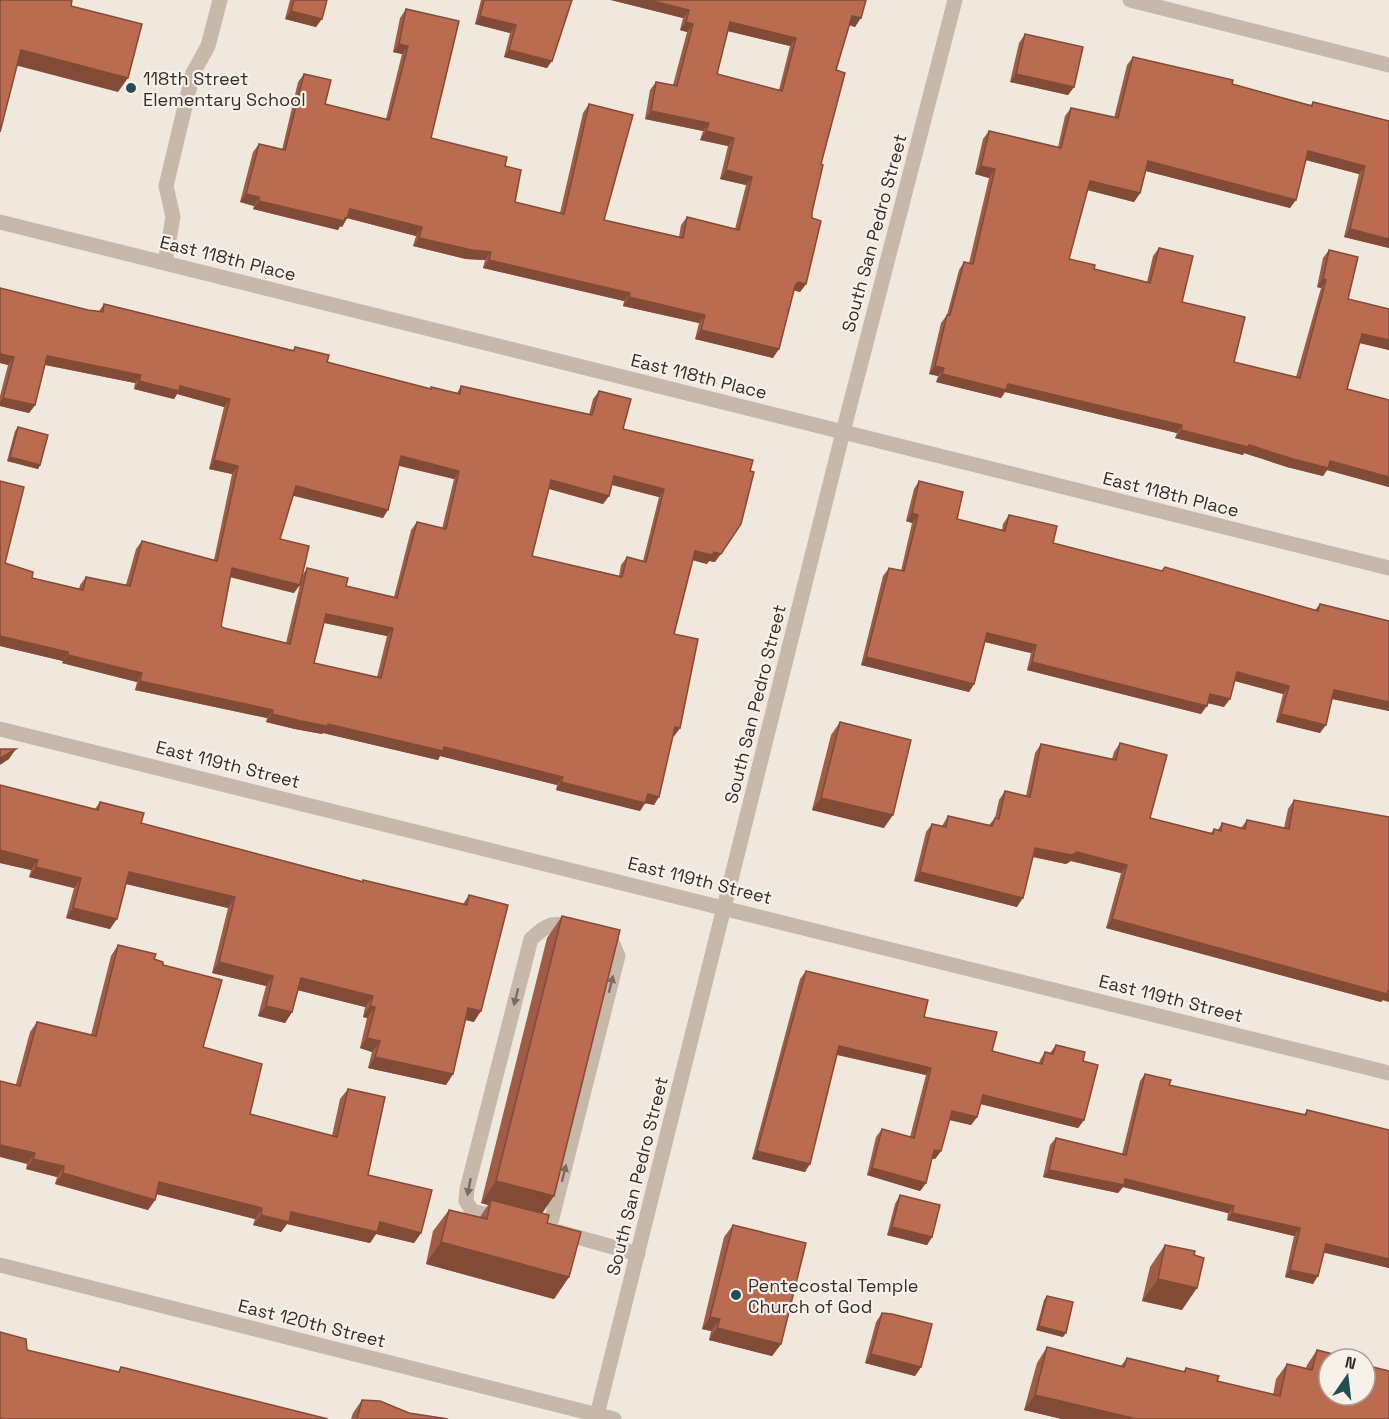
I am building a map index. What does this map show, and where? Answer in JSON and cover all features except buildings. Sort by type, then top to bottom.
[{"type":"street","points":[[165,263],[173,217],[166,186],[193,73],[208,46],[220,0]]},
{"type":"street","name":"South San Pedro Street","points":[[597,1417],[843,432],[955,0]]},
{"type":"street","points":[[1130,0],[1389,65]]},
{"type":"street","name":"East 118th Place","points":[[0,222],[1389,568]]},
{"type":"street","name":"East 119th Street","points":[[0,729],[725,906],[1389,1073]]},
{"type":"street","points":[[516,1222],[472,1211],[466,1201],[467,1189],[531,939],[544,927],[557,923],[596,932],[612,942],[618,956],[544,1229],[638,1254]]},
{"type":"street","name":"East 120th Street","points":[[0,1265],[597,1417],[614,1419]]},
{"type":"place","name":"118th Street Elementary School","points":[[131,88]]},
{"type":"place","name":"Pentecostal Temple Church of God","points":[[736,1295]]}]
